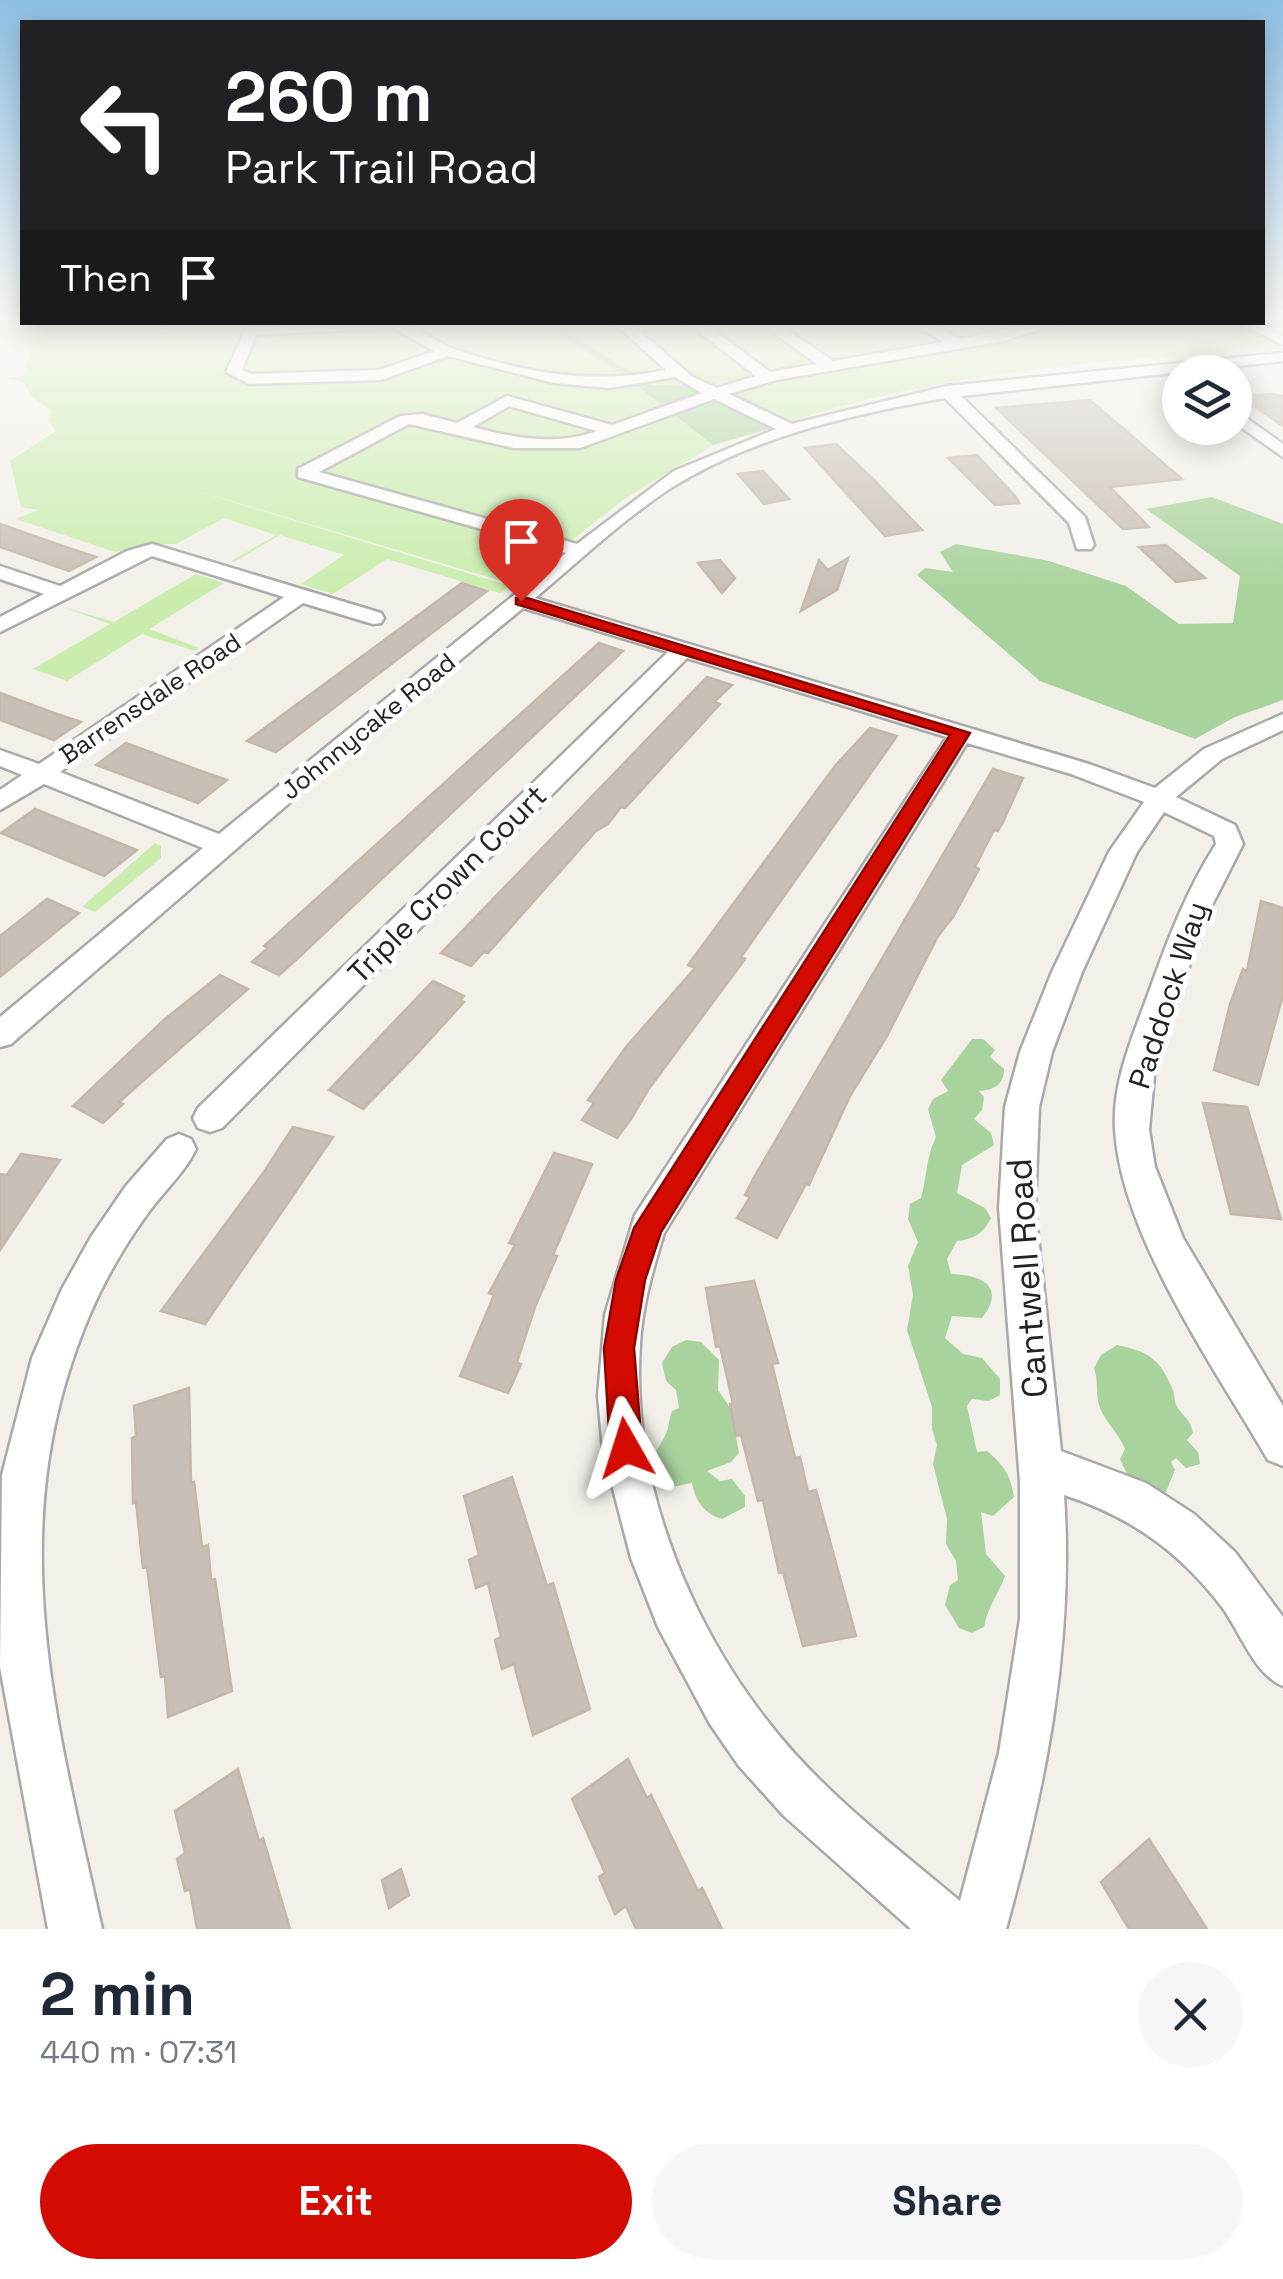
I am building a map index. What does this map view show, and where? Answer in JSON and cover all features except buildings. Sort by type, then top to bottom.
[{"type":"street","points":[[458,428],[492,410]]},
{"type":"street","points":[[539,410],[618,430]]},
{"type":"street","points":[[582,551],[304,474],[406,419],[514,443],[548,445],[580,442],[672,410]]},
{"type":"street","points":[[749,410],[790,430]]},
{"type":"street","name":"Johnnycake Road","points":[[0,1034],[223,846],[683,472],[707,459],[859,410]]},
{"type":"street","points":[[965,410],[1078,522],[1084,545]]},
{"type":"street","points":[[1252,429],[1283,452]]},
{"type":"street","points":[[0,626],[152,550],[372,618]]},
{"type":"street","points":[[0,572],[60,593]]},
{"type":"street","name":"Barrensdale Road","points":[[0,802],[301,595]]},
{"type":"street","name":"Paddock Way","points":[[521,601],[1080,769],[1159,799],[1226,831],[1230,844],[1213,869],[1192,914],[1141,1058],[1132,1130],[1137,1168],[1167,1244],[1283,1445]]},
{"type":"street","name":"Triple Crown Court","points":[[74,1929],[28,1695],[16,1603],[17,1523],[27,1442],[48,1365],[75,1300],[107,1238],[138,1193],[684,649]]},
{"type":"street","name":"Cantwell Road","points":[[979,1929],[1012,1818],[1034,1702],[1045,1576],[1043,1466],[1016,1187],[1018,1132],[1029,1076],[1052,1007],[1124,845],[1159,799],[1211,756],[1281,724]]},
{"type":"street","points":[[952,1929],[818,1812],[758,1748],[705,1669],[663,1581],[635,1503],[622,1420],[619,1348],[630,1280],[648,1228],[961,733]]},
{"type":"street","points":[[0,757],[223,846]]},
{"type":"street","points":[[1043,1466],[1130,1498],[1199,1547],[1247,1603],[1283,1662]]},
{"type":"green space","points":[[51,410],[668,410],[713,445],[623,500],[515,585],[177,485],[510,586],[500,593],[387,559],[333,594],[301,584],[344,555],[280,535],[234,562],[231,561],[276,535],[224,518],[176,544],[150,544],[115,552],[16,519],[38,510],[21,507],[10,461],[56,431],[49,421]]},
{"type":"green space","points":[[668,410],[768,410],[779,426],[713,445]]},
{"type":"green space","points":[[746,410],[829,410],[779,426]]},
{"type":"green space","points":[[1212,497],[1283,524],[1283,700],[1235,717],[1195,739],[1040,681],[917,575],[925,568],[953,572],[940,552],[956,544],[1049,561],[1126,586],[1179,624],[1233,623],[1240,576],[1146,509]]},
{"type":"green space","points":[[196,574],[224,583],[149,629],[199,648],[195,651],[142,634],[67,681],[33,669],[110,624],[63,607],[114,622]]},
{"type":"green space","points":[[155,843],[161,846],[161,858],[95,912],[82,907]]},
{"type":"green space","points":[[972,1039],[983,1039],[995,1050],[990,1057],[1004,1069],[1004,1074],[997,1086],[979,1091],[984,1097],[982,1110],[974,1119],[991,1133],[994,1145],[962,1165],[957,1193],[985,1208],[991,1218],[977,1235],[957,1241],[947,1259],[951,1274],[981,1280],[988,1285],[992,1298],[982,1318],[952,1316],[945,1338],[963,1354],[982,1358],[1000,1379],[1000,1395],[989,1401],[972,1399],[967,1406],[977,1452],[987,1451],[1002,1466],[1014,1497],[993,1516],[981,1512],[986,1554],[1005,1576],[984,1627],[972,1633],[959,1628],[945,1605],[950,1585],[958,1580],[956,1561],[946,1544],[947,1519],[933,1464],[937,1445],[932,1407],[907,1330],[913,1295],[908,1266],[918,1242],[908,1219],[910,1204],[921,1198],[936,1137],[928,1109],[933,1099],[948,1091],[941,1080]]},
{"type":"green space","points":[[686,1340],[701,1342],[719,1360],[718,1390],[731,1409],[739,1453],[731,1462],[707,1471],[720,1481],[732,1479],[745,1496],[745,1507],[722,1519],[701,1505],[692,1483],[663,1489],[653,1471],[654,1457],[672,1411],[679,1408],[676,1390],[666,1381],[662,1363],[672,1347]]},
{"type":"green space","points":[[1117,1345],[1144,1353],[1157,1363],[1173,1390],[1176,1405],[1192,1428],[1187,1440],[1198,1452],[1200,1464],[1186,1468],[1176,1458],[1171,1462],[1175,1470],[1165,1494],[1141,1490],[1132,1481],[1120,1459],[1125,1449],[1100,1408],[1094,1368],[1101,1355]]},
{"type":"route","points":[[521,601],[961,733],[648,1228],[630,1280],[619,1348],[626,1448]]}]
